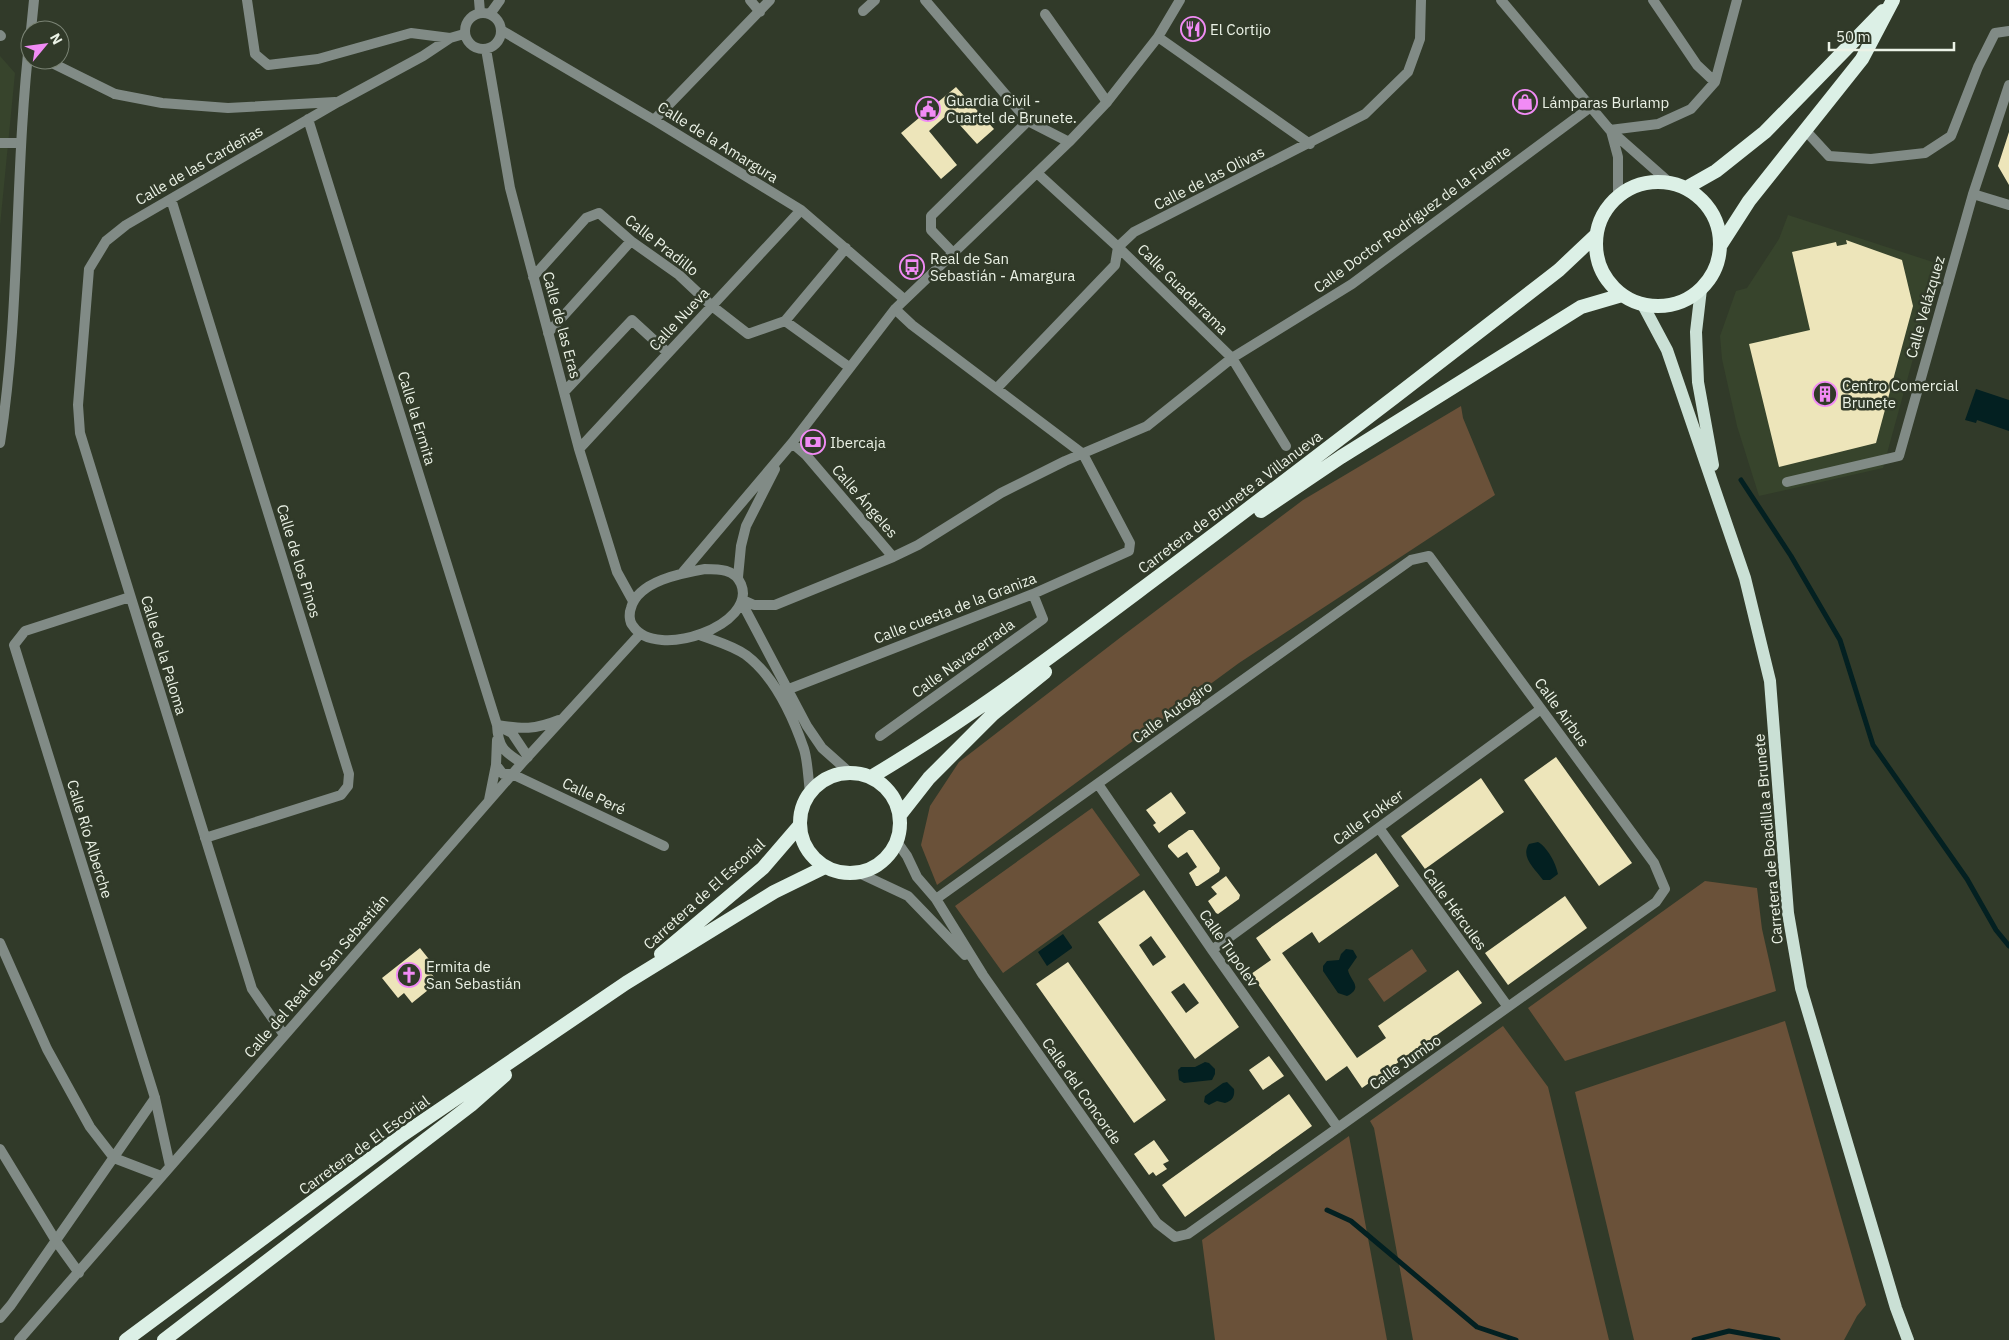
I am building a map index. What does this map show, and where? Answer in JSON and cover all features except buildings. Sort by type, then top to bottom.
[{"type":"highway","points":[[1686,188],[1716,171],[1765,132],[1893,0],[1862,59],[1750,201],[1720,246]]},
{"type":"highway","points":[[1642,183],[1670,183],[1686,188],[1704,202],[1716,223],[1720,246],[1718,262],[1712,276],[1702,289],[1674,304],[1643,305],[1622,295],[1606,279],[1597,258],[1596,235],[1604,214],[1618,196],[1642,183]]},
{"type":"highway","name":"Carretera de Brunete a Villanueva","points":[[871,777],[972,714],[1305,467],[1552,276],[1596,235]]},
{"type":"highway","name":"Carretera de Brunete a Villanueva","points":[[900,814],[930,778],[993,714],[1048,669],[1261,511],[1349,452],[1581,307],[1622,295]]},
{"type":"highway","points":[[849,772],[871,777],[885,786],[895,799],[900,814],[897,842],[888,856],[875,867],[859,873],[842,873],[826,867],[812,856],[803,842],[800,825],[804,802],[810,792],[821,781],[834,774],[849,772]]},
{"type":"highway","name":"Carretera de El Escorial","points":[[626,983],[763,868],[800,825]]},
{"type":"highway","name":"Carretera de El Escorial","points":[[126,1340],[401,1136],[626,983],[774,892],[826,867]]},
{"type":"highway","points":[[164,1340],[471,1106],[547,1038]]},
{"type":"main road","name":"Carretera de Boadilla a Brunete","points":[[1702,289],[1696,332],[1698,382],[1720,507]]},
{"type":"main road","name":"Carretera de Boadilla a Brunete","points":[[1643,305],[1667,350],[1745,578],[1770,680],[1788,913],[1802,988],[1893,1299],[1908,1340]]},
{"type":"street","points":[[32,20],[34,0]]},
{"type":"street","name":"Calle de las Cardeñas","points":[[247,0],[255,54],[268,65],[318,59],[411,34],[450,38]]},
{"type":"street","points":[[479,0],[485,13],[496,18],[502,30],[500,38],[494,46],[486,49],[476,48],[468,43],[464,34],[465,24],[471,16],[485,13],[500,0]]},
{"type":"street","points":[[750,0],[760,12]]},
{"type":"street","points":[[654,120],[770,0]]},
{"type":"street","points":[[863,11],[875,0]]},
{"type":"street","points":[[925,0],[1028,121],[1069,142]]},
{"type":"street","points":[[683,572],[792,442],[895,309],[1069,142],[1107,102],[1158,37],[1180,0]]},
{"type":"street","name":"Calle de las Olivas","points":[[1118,247],[1134,232],[1310,144],[1365,114],[1408,72],[1420,39],[1421,0]]},
{"type":"street","points":[[1502,0],[1610,130],[1670,183]]},
{"type":"street","points":[[1653,0],[1697,66],[1715,82]]},
{"type":"street","points":[[1610,130],[1658,124],[1691,109],[1715,82],[1737,0]]},
{"type":"street","points":[[1045,14],[1107,102]]},
{"type":"street","name":"Calle de la Amargura","points":[[502,30],[801,210],[904,299]]},
{"type":"street","points":[[1806,131],[1829,156],[1871,159],[1925,153],[1950,136],[1978,67],[1995,33],[2009,31]]},
{"type":"street","name":"Calle de las Cardeñas","points":[[89,269],[106,242],[126,225],[308,119],[423,56],[450,38],[464,34]]},
{"type":"street","points":[[1158,37],[1310,144]]},
{"type":"street","name":"Calle de las Eras","points":[[486,49],[510,188],[533,277],[579,449],[616,572],[633,600]]},
{"type":"street","points":[[0,444],[5,413],[16,268],[21,143],[27,70]]},
{"type":"street","name":"Calle de las Cardeñas","points":[[66,70],[115,94],[162,103],[228,108],[338,102]]},
{"type":"street","name":"Calle Velázquez","points":[[1787,482],[1898,456],[1972,194],[2009,85]]},
{"type":"street","name":"Calle Doctor Rodríguez de la Fuente","points":[[743,602],[754,605],[775,605],[893,557],[918,545],[1001,493],[1147,426],[1232,358],[1352,284],[1592,106]]},
{"type":"street","name":"Calle la Ermita","points":[[308,119],[497,725],[496,765],[489,801]]},
{"type":"street","points":[[953,253],[931,230],[931,216],[1028,121]]},
{"type":"street","points":[[1610,130],[1618,157],[1618,196]]},
{"type":"street","points":[[0,143],[21,143]]},
{"type":"street","name":"Calle Guadarrama","points":[[1037,172],[1118,247],[1232,358],[1286,446]]},
{"type":"street","points":[[1972,194],[2009,205]]},
{"type":"street","name":"Calle de los Pinos","points":[[171,198],[349,774],[348,786],[341,795],[205,838]]},
{"type":"street","name":"Calle Nueva","points":[[579,449],[801,210]]},
{"type":"street","name":"Calle Pradillo","points":[[533,277],[586,218],[599,213],[631,241],[680,275],[712,306],[748,334],[785,321]]},
{"type":"street","points":[[548,333],[631,241]]},
{"type":"street","points":[[997,388],[1115,265],[1118,247]]},
{"type":"street","points":[[846,248],[785,321],[849,367]]},
{"type":"street","name":"Calle de la Paloma","points":[[89,269],[78,405],[80,433],[252,989],[284,1035]]},
{"type":"street","points":[[895,309],[912,325],[1083,454]]},
{"type":"street","points":[[564,392],[632,320],[668,353]]},
{"type":"street","name":"Calle Ángeles","points":[[792,442],[806,455],[893,557]]},
{"type":"street","points":[[738,577],[722,569],[705,569],[683,572],[669,577],[646,588],[633,600],[630,610],[631,625],[640,634],[652,640],[676,640],[700,635],[723,623],[739,608],[743,602],[744,593],[738,577],[741,546],[746,526],[783,453]]},
{"type":"street","name":"Calle cuesta de la Graniza","points":[[789,689],[1034,594],[1129,551],[1130,543],[1083,454]]},
{"type":"street","name":"Calle Airbus","points":[[1429,556],[1654,863],[1665,889]]},
{"type":"street","name":"Calle Autogiro","points":[[936,899],[1411,560],[1429,556]]},
{"type":"street","name":"Calle Navacerrada","points":[[880,736],[1043,619],[1034,594]]},
{"type":"street","name":"Calle Río Alberche","points":[[130,597],[25,631],[14,646],[155,1098],[170,1166]]},
{"type":"street","points":[[743,602],[807,726],[822,748],[849,772]]},
{"type":"street","name":"Calle del Real de San Sebastián","points":[[19,1340],[512,774],[640,634]]},
{"type":"street","points":[[700,635],[730,646],[746,656],[773,684],[788,710],[805,751],[810,792]]},
{"type":"street","name":"Calle Fokker","points":[[1212,950],[1541,709]]},
{"type":"street","points":[[497,725],[540,728],[562,720]]},
{"type":"street","points":[[497,725],[512,733],[525,760]]},
{"type":"street","points":[[497,739],[505,752],[525,760]]},
{"type":"street","points":[[496,765],[503,774],[512,774]]},
{"type":"street","name":"Calle Peré","points":[[512,774],[664,846]]},
{"type":"street","name":"Calle Tupolev","points":[[1098,784],[1338,1128]]},
{"type":"street","name":"Calle Hércules","points":[[1379,828],[1508,1008]]},
{"type":"street","name":"Calle del Concorde","points":[[897,842],[907,856],[916,877],[936,899],[983,975],[1157,1224]]},
{"type":"street","name":"Calle del Concorde","points":[[859,873],[908,896],[983,975]]},
{"type":"street","name":"Calle Jumbo","points":[[1157,1224],[1175,1237],[1188,1234],[1656,902],[1665,889]]},
{"type":"street","points":[[0,943],[48,1049],[90,1127],[114,1158],[161,1176]]},
{"type":"street","points":[[0,1318],[12,1305],[155,1098]]},
{"type":"street","points":[[0,1149],[56,1241],[79,1273]]},
{"type":"shaded area","points":[[0,56],[15,73],[0,226]]},
{"type":"shaded area","points":[[1788,215],[1939,264],[1883,468],[1759,496],[1737,426],[1722,359],[1720,336],[1736,291],[1747,288],[1779,239]]},
{"type":"shaded area","points":[[1461,406],[1463,418],[1495,495],[1239,663],[937,885],[921,845],[930,806],[959,762],[1303,500]]},
{"type":"shaded area","points":[[1092,808],[1140,875],[1003,973],[955,906]]},
{"type":"shaded area","points":[[1705,881],[1757,888],[1762,929],[1776,991],[1565,1061],[1528,1008]]},
{"type":"shaded area","points":[[1412,949],[1427,971],[1384,1002],[1368,979]]},
{"type":"shaded area","points":[[1785,1021],[1866,1305],[1857,1316],[1844,1340],[1634,1340],[1575,1092]]},
{"type":"shaded area","points":[[1503,1026],[1548,1087],[1609,1340],[1413,1340],[1374,1128],[1370,1121]]},
{"type":"shaded area","points":[[1349,1136],[1387,1340],[1215,1340],[1202,1240]]},
{"type":"water","points":[[1976,389],[2009,400],[2009,431],[1977,420],[1976,423],[1965,420]]},
{"type":"water","points":[[1538,842],[1548,851],[1557,870],[1558,874],[1550,880],[1543,880],[1527,858],[1526,854],[1529,844]]},
{"type":"water","points":[[1063,934],[1072,948],[1047,966],[1038,952]]},
{"type":"water","points":[[1346,949],[1353,950],[1357,957],[1348,970],[1355,984],[1355,990],[1347,996],[1338,993],[1323,971],[1323,966],[1327,961],[1339,960],[1341,954]]},
{"type":"water","points":[[1205,1062],[1215,1069],[1212,1080],[1184,1083],[1179,1080],[1178,1070],[1181,1067],[1195,1067]]},
{"type":"water","points":[[1227,1082],[1234,1089],[1231,1100],[1225,1103],[1217,1101],[1209,1105],[1204,1102],[1205,1096]]},
{"type":"waterway","points":[[1741,480],[1791,556],[1840,640],[1873,745],[1967,879],[1996,930],[2009,946]]},
{"type":"waterway","points":[[1327,1210],[1351,1221],[1477,1327],[1516,1340]]},
{"type":"waterway","points":[[1694,1340],[1729,1331],[1778,1340]]},
{"type":"place","name":"El Cortijo","points":[[1193,29]]},
{"type":"place","name":"Lámparas Burlamp","points":[[1525,102]]},
{"type":"place","name":"Guardia Civil - Cuartel de Brunete.","points":[[928,109]]},
{"type":"place","name":"Real de San Sebastián - Amargura","points":[[912,267]]},
{"type":"place","name":"Centro Comercial Brunete","points":[[1825,394]]},
{"type":"place","name":"Ibercaja","points":[[813,442]]},
{"type":"place","name":"Ermita de San Sebastián","points":[[409,975]]}]
